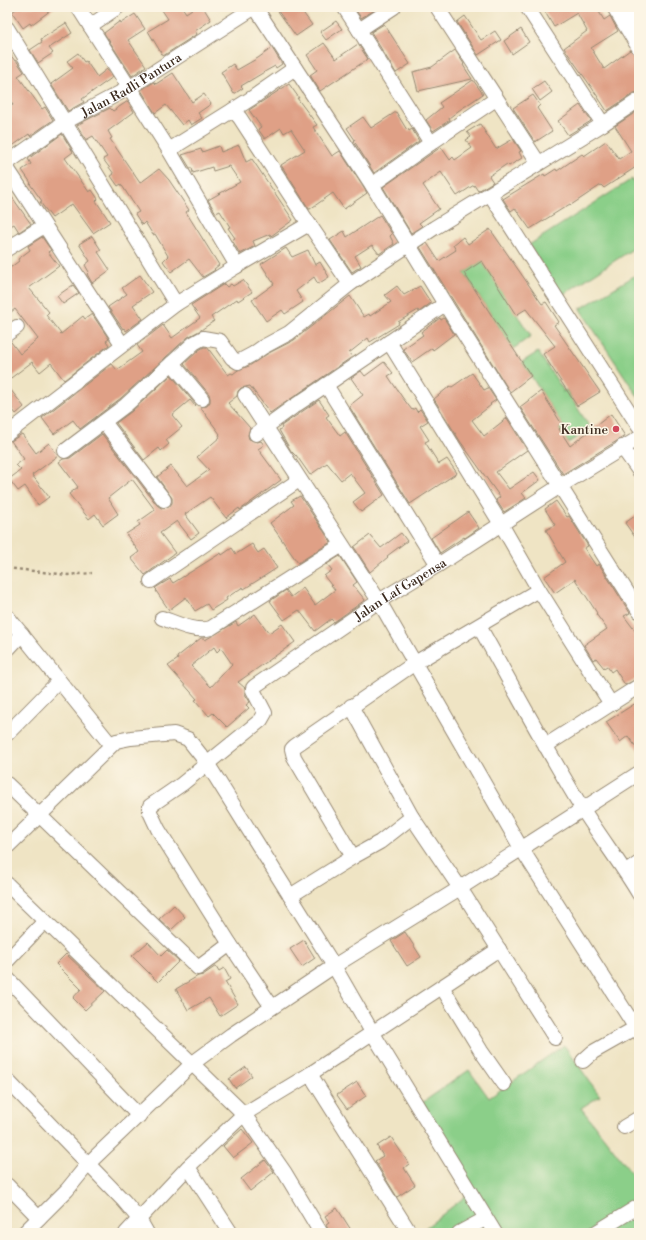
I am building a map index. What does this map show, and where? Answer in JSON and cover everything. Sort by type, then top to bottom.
[{"type":"street","points":[[78,7],[169,150],[237,266]]},
{"type":"street","points":[[90,26],[118,7]]},
{"type":"street","points":[[255,7],[372,185],[408,245],[639,611]]},
{"type":"street","name":"Jalan Radli Pantura","points":[[7,163],[65,122],[129,88],[255,7]]},
{"type":"street","points":[[344,7],[432,143]]},
{"type":"street","points":[[359,30],[394,7]]},
{"type":"street","points":[[437,7],[538,162]]},
{"type":"street","points":[[527,7],[603,124]]},
{"type":"street","points":[[614,7],[639,48]]},
{"type":"street","points":[[623,22],[639,13]]},
{"type":"street","points":[[7,28],[176,304]]},
{"type":"street","points":[[169,150],[252,98],[295,68]]},
{"type":"street","points":[[372,185],[496,99]]},
{"type":"street","points":[[65,451],[126,405],[194,343],[203,338],[220,341],[232,358],[238,362],[245,359],[263,346],[289,333],[350,284],[408,245],[639,100]]},
{"type":"street","points":[[233,110],[240,118],[350,284]]},
{"type":"street","points":[[7,168],[122,344]]},
{"type":"street","points":[[490,194],[639,427]]},
{"type":"street","points":[[7,434],[122,344],[176,304],[309,224]]},
{"type":"street","points":[[7,249],[44,226]]},
{"type":"street","points":[[261,431],[293,407],[445,304]]},
{"type":"street","points":[[389,342],[501,524],[539,590],[611,704]]},
{"type":"street","points":[[172,363],[202,399]]},
{"type":"street","points":[[326,385],[438,564]]},
{"type":"street","points":[[244,395],[261,431],[299,480],[379,601],[521,848],[638,1029],[593,1052],[583,1061]]},
{"type":"street","points":[[104,422],[164,500]]},
{"type":"street","name":"Jalan Laf Gapensa","points":[[207,763],[262,720],[264,710],[253,688],[379,601],[622,447],[639,438]]},
{"type":"street","points":[[622,447],[639,471]]},
{"type":"street","points":[[151,581],[299,480]]},
{"type":"street","points":[[162,618],[191,628],[204,630],[211,628],[342,545]]},
{"type":"street","points":[[353,857],[294,757],[292,749],[351,706],[416,663],[539,590]]},
{"type":"street","points":[[7,616],[111,745]]},
{"type":"street","points":[[479,626],[583,809],[626,872],[639,894]]},
{"type":"street","points":[[7,650],[22,634]]},
{"type":"street","points":[[7,734],[59,681]]},
{"type":"street","points":[[546,746],[639,686]]},
{"type":"street","points":[[351,706],[412,817],[460,888],[555,1038]]},
{"type":"street","points":[[7,847],[39,814],[116,741],[174,734],[188,739],[207,763],[334,966],[372,1032],[485,1219],[495,1233]]},
{"type":"street","points":[[207,763],[182,784],[150,806],[150,812],[158,829],[230,944],[272,1007]]},
{"type":"street","points":[[24,1233],[67,1190],[89,1163],[193,1063],[231,1035],[334,966],[460,888],[639,773]]},
{"type":"street","points":[[7,784],[198,968],[230,944]]},
{"type":"street","points":[[290,896],[380,842],[412,817]]},
{"type":"street","points":[[626,872],[639,863]]},
{"type":"street","points":[[7,884],[244,1114],[286,1173],[321,1233]]},
{"type":"street","points":[[7,961],[45,921]]},
{"type":"street","points":[[126,1233],[188,1167],[244,1114],[310,1074],[499,949]]},
{"type":"street","points":[[7,978],[139,1116]]},
{"type":"street","points":[[442,987],[474,1041],[504,1084]]},
{"type":"street","points":[[310,1074],[410,1233]]},
{"type":"street","points":[[7,1080],[89,1163],[139,1219],[147,1233]]},
{"type":"street","points":[[624,1127],[639,1118]]},
{"type":"street","points":[[188,1167],[231,1233]]},
{"type":"street","points":[[7,1185],[39,1218]]},
{"type":"street","points":[[595,1233],[639,1206]]},
{"type":"street","points":[[459,1233],[485,1219]]},
{"type":"path","points":[[7,568],[68,575],[92,572]]},
{"type":"green space","points":[[632,179],[639,188],[639,245],[562,295],[529,245]]},
{"type":"green space","points":[[482,261],[531,336],[513,349],[464,273]]},
{"type":"green space","points":[[639,273],[639,398],[580,309]]},
{"type":"green space","points":[[538,352],[564,391],[566,390],[591,429],[568,443],[559,429],[563,426],[522,362]]},
{"type":"green space","points":[[564,1045],[600,1096],[581,1108],[639,1182],[639,1233],[419,1233],[467,1195],[419,1105],[469,1070],[489,1098]]},
{"type":"building","points":[[19,7],[55,7],[31,25],[30,23],[23,28],[12,12]]},
{"type":"building","points":[[160,7],[182,7],[186,13],[195,7],[203,7],[211,20],[195,31],[197,34],[163,56],[148,31],[168,19]]},
{"type":"building","points":[[275,7],[299,7],[312,25],[296,36]]},
{"type":"building","points":[[361,7],[373,7],[375,10],[361,18],[356,10]]},
{"type":"building","points":[[542,7],[596,7],[604,20],[610,16],[618,31],[591,48],[604,69],[630,50],[635,55],[639,56],[639,92],[634,93],[607,111],[564,48],[587,31],[577,13],[554,27]]},
{"type":"building","points":[[135,14],[145,29],[128,40],[146,66],[132,76],[104,33],[120,21],[121,23]]},
{"type":"building","points":[[465,16],[481,40],[495,31],[501,40],[478,55],[457,22]]},
{"type":"building","points":[[336,21],[342,29],[326,40],[320,32]]},
{"type":"building","points":[[66,23],[72,33],[49,48],[53,53],[38,63],[30,50],[42,42],[41,39]]},
{"type":"building","points":[[384,24],[410,64],[396,73],[371,32]]},
{"type":"building","points":[[521,29],[529,42],[512,54],[504,41]]},
{"type":"building","points":[[324,43],[336,59],[358,44],[368,59],[320,91],[310,75],[317,70],[307,55]]},
{"type":"building","points":[[272,48],[282,64],[276,68],[275,66],[241,86],[243,88],[234,94],[221,72],[233,64],[237,70]]},
{"type":"building","points":[[7,50],[24,72],[18,76],[42,109],[45,107],[53,120],[30,136],[29,134],[7,150],[7,109],[13,105],[7,97]]},
{"type":"building","points":[[455,50],[472,79],[418,91],[413,72],[432,67]]},
{"type":"building","points":[[78,53],[84,62],[86,61],[97,77],[107,69],[113,77],[82,99],[84,102],[68,111],[51,84],[73,68],[67,61]]},
{"type":"building","points":[[173,73],[192,102],[204,94],[211,104],[198,113],[202,118],[191,125],[188,120],[182,125],[166,105],[155,113],[141,90],[154,82],[156,84]]},
{"type":"building","points":[[473,80],[483,94],[449,118],[450,120],[433,131],[426,120],[442,107],[439,103]]},
{"type":"building","points":[[544,81],[552,92],[540,101],[532,89]]},
{"type":"building","points":[[289,84],[299,98],[297,98],[317,125],[313,127],[332,156],[340,151],[367,193],[344,209],[333,193],[309,209],[281,165],[305,150],[291,129],[284,133],[281,128],[265,139],[258,129],[261,127],[249,110]]},
{"type":"building","points":[[533,95],[540,105],[537,108],[552,131],[535,142],[513,108]]},
{"type":"building","points":[[128,101],[134,112],[108,131],[112,138],[110,139],[140,183],[159,169],[169,180],[189,210],[186,212],[219,265],[214,269],[215,270],[203,277],[189,259],[171,272],[163,261],[168,256],[155,234],[153,235],[145,222],[142,225],[135,214],[139,212],[121,184],[118,186],[111,176],[114,174],[103,159],[107,157],[93,136],[86,140],[77,125],[110,108],[113,111]]},
{"type":"building","points":[[580,105],[591,121],[568,135],[558,121]]},
{"type":"building","points":[[639,110],[639,165],[604,188],[601,185],[530,229],[515,208],[511,211],[503,199],[544,174],[545,176],[556,169],[557,171],[582,154],[584,156],[606,141],[619,159],[631,151],[615,126]]},
{"type":"building","points":[[396,112],[407,130],[408,129],[409,131],[412,129],[419,141],[374,173],[347,128],[363,117],[371,128]]},
{"type":"building","points":[[480,124],[496,149],[513,139],[521,151],[519,152],[522,158],[509,166],[507,164],[489,176],[493,182],[478,191],[474,185],[457,196],[441,172],[423,185],[439,209],[419,223],[422,226],[411,233],[383,187],[441,147],[450,160],[453,157],[455,160],[472,148],[466,140],[471,137],[467,132]]},
{"type":"building","points":[[62,134],[73,152],[65,158],[89,192],[92,190],[98,199],[96,201],[110,222],[93,233],[72,204],[52,218],[40,202],[42,201],[22,170],[31,164],[28,159]]},
{"type":"building","points":[[239,145],[246,162],[252,159],[293,220],[271,236],[270,234],[253,241],[255,246],[240,254],[232,240],[235,238],[228,228],[230,227],[220,211],[216,213],[208,200],[240,182],[229,166],[213,171],[212,167],[193,173],[192,168],[190,168],[182,155],[201,149],[202,152],[219,146],[221,152]]},
{"type":"building","points":[[7,190],[31,224],[19,232],[14,224],[7,228]]},
{"type":"building","points":[[380,215],[392,234],[390,236],[394,244],[379,254],[372,245],[355,256],[361,266],[352,272],[330,240],[344,231],[347,237]]},
{"type":"building","points":[[490,229],[542,304],[546,302],[559,322],[554,325],[600,392],[577,406],[543,354],[555,346],[526,309],[516,315],[482,261],[464,273],[531,376],[510,392],[420,247],[427,243],[439,261],[456,250],[453,245],[463,237],[468,244]]},
{"type":"building","points":[[92,236],[101,250],[98,252],[110,270],[92,283],[87,274],[89,272],[85,265],[90,261],[79,244]]},
{"type":"building","points":[[42,237],[51,250],[48,252],[59,266],[29,288],[49,312],[46,315],[61,334],[83,316],[85,319],[92,314],[109,339],[106,341],[109,345],[64,380],[51,363],[40,372],[32,362],[7,381],[7,342],[11,342],[20,354],[38,339],[15,309],[11,312],[7,306],[7,270],[30,250],[28,246]]},
{"type":"building","points":[[286,248],[292,257],[308,250],[315,265],[320,262],[329,277],[318,284],[314,277],[296,291],[303,302],[285,314],[282,310],[266,321],[252,300],[274,284],[261,264]]},
{"type":"building","points":[[140,275],[152,292],[133,305],[143,319],[126,331],[108,307],[127,294],[122,288]]},
{"type":"building","points":[[243,280],[252,292],[238,301],[237,299],[211,317],[214,321],[188,337],[121,398],[80,429],[73,420],[54,434],[42,418],[112,364],[117,370],[142,352],[137,345],[163,325],[172,338],[200,318],[191,305],[224,284],[227,287],[231,284],[233,286]]},
{"type":"building","points":[[73,285],[79,293],[63,304],[57,296]]},
{"type":"building","points":[[397,286],[404,295],[420,286],[431,303],[419,312],[418,310],[398,322],[399,324],[370,342],[368,338],[349,353],[352,357],[270,413],[250,386],[241,388],[238,391],[237,396],[228,403],[250,428],[248,435],[249,439],[257,442],[261,441],[264,445],[258,449],[281,480],[240,510],[239,508],[226,518],[210,497],[185,514],[199,533],[191,539],[177,521],[160,533],[175,553],[145,575],[131,558],[139,552],[126,534],[140,525],[138,522],[155,510],[132,479],[108,498],[118,514],[103,525],[95,514],[89,519],[69,494],[78,487],[59,462],[63,459],[70,458],[102,434],[157,505],[161,508],[169,507],[172,503],[172,498],[157,477],[171,466],[187,486],[209,470],[197,457],[220,437],[220,434],[200,407],[207,406],[210,402],[209,394],[184,364],[199,350],[207,347],[228,375],[231,373],[233,374],[294,340],[350,296],[364,317],[369,314],[370,316],[391,302],[385,295]]},
{"type":"building","points":[[440,318],[441,320],[444,318],[454,334],[433,350],[432,348],[412,362],[403,349],[423,335],[421,332]]},
{"type":"building","points":[[384,362],[393,373],[388,376],[402,397],[412,410],[415,408],[417,412],[420,409],[428,421],[420,426],[429,440],[425,442],[439,464],[447,459],[457,473],[410,504],[349,406],[363,395],[351,378],[361,371],[365,376]]},
{"type":"building","points":[[472,373],[484,390],[488,388],[496,400],[472,420],[484,436],[507,418],[527,450],[496,472],[509,489],[534,472],[540,480],[522,493],[526,498],[504,512],[496,500],[500,497],[460,441],[434,399],[450,386],[452,387]]},
{"type":"building","points":[[171,375],[196,405],[195,406],[190,400],[172,415],[182,427],[166,440],[169,444],[161,451],[159,448],[144,460],[116,423],[132,411]]},
{"type":"building","points":[[7,385],[24,407],[16,414],[7,402]]},
{"type":"building","points":[[541,391],[563,426],[559,429],[570,446],[611,414],[625,436],[563,474],[520,407]]},
{"type":"building","points":[[319,400],[329,415],[326,417],[340,436],[345,432],[384,495],[361,512],[353,502],[365,493],[350,473],[341,480],[327,463],[310,475],[296,455],[291,451],[279,430],[282,428],[281,426]]},
{"type":"building","points":[[22,434],[36,453],[49,443],[58,456],[32,475],[49,497],[38,505],[25,486],[18,491],[9,479],[21,470],[16,465],[24,459],[11,441]]},
{"type":"building","points":[[300,496],[331,542],[298,563],[270,523],[294,505],[291,501]]},
{"type":"building","points":[[556,501],[567,517],[569,516],[588,546],[584,548],[596,566],[599,564],[630,613],[624,616],[639,636],[639,678],[625,685],[615,669],[611,672],[607,666],[604,668],[596,658],[593,660],[584,645],[607,629],[575,579],[555,593],[544,577],[565,562],[546,530],[555,525],[545,509]]},
{"type":"building","points":[[468,512],[479,528],[440,553],[431,538]]},
{"type":"building","points":[[639,513],[639,543],[625,523]]},
{"type":"building","points":[[401,533],[407,541],[387,556],[388,557],[370,572],[354,547],[370,535],[381,548]]},
{"type":"building","points":[[252,544],[258,553],[264,549],[277,568],[244,589],[243,587],[226,598],[227,600],[211,610],[207,604],[195,611],[186,597],[169,610],[156,591],[157,590],[155,588],[170,579],[173,583],[221,553],[222,555],[232,548],[236,554]]},
{"type":"building","points":[[340,556],[357,582],[353,585],[365,600],[334,622],[331,619],[315,631],[299,610],[284,620],[270,601],[286,590],[291,597],[303,588],[315,605],[335,590],[324,576],[332,570],[327,564]]},
{"type":"building","points":[[255,614],[269,633],[282,624],[295,642],[238,682],[245,688],[245,694],[250,702],[246,705],[249,708],[227,727],[213,713],[209,716],[195,700],[197,699],[168,666],[201,638],[204,638],[205,640],[236,622],[238,626]],"holes":[[[214,647],[217,652],[221,648],[232,664],[211,687],[191,666]]]},
{"type":"building","points":[[639,701],[639,751],[628,736],[620,742],[606,722]]},
{"type":"building","points":[[174,905],[185,917],[171,930],[159,919]]},
{"type":"building","points":[[405,932],[421,957],[407,966],[391,941]]},
{"type":"building","points":[[304,940],[315,958],[302,967],[290,949]]},
{"type":"building","points":[[148,942],[161,956],[167,950],[179,961],[158,982],[132,956]]},
{"type":"building","points":[[66,954],[105,991],[85,1010],[73,998],[81,989],[56,964]]},
{"type":"building","points":[[216,966],[219,971],[224,968],[230,979],[225,982],[238,1004],[220,1016],[209,998],[188,1010],[176,989],[198,976],[203,975]]},
{"type":"building","points":[[246,1067],[252,1076],[235,1088],[229,1079]]},
{"type":"building","points":[[357,1082],[366,1096],[347,1109],[337,1095]]},
{"type":"building","points":[[242,1129],[253,1143],[233,1158],[223,1146]]},
{"type":"building","points":[[391,1137],[409,1164],[404,1168],[415,1185],[397,1197],[375,1161],[383,1156],[377,1146]]},
{"type":"building","points":[[265,1160],[274,1172],[250,1191],[241,1179]]},
{"type":"building","points":[[337,1208],[353,1233],[329,1233],[326,1224],[329,1222],[325,1216]]},
{"type":"place","name":"Kantine","points":[[616,429]]}]
